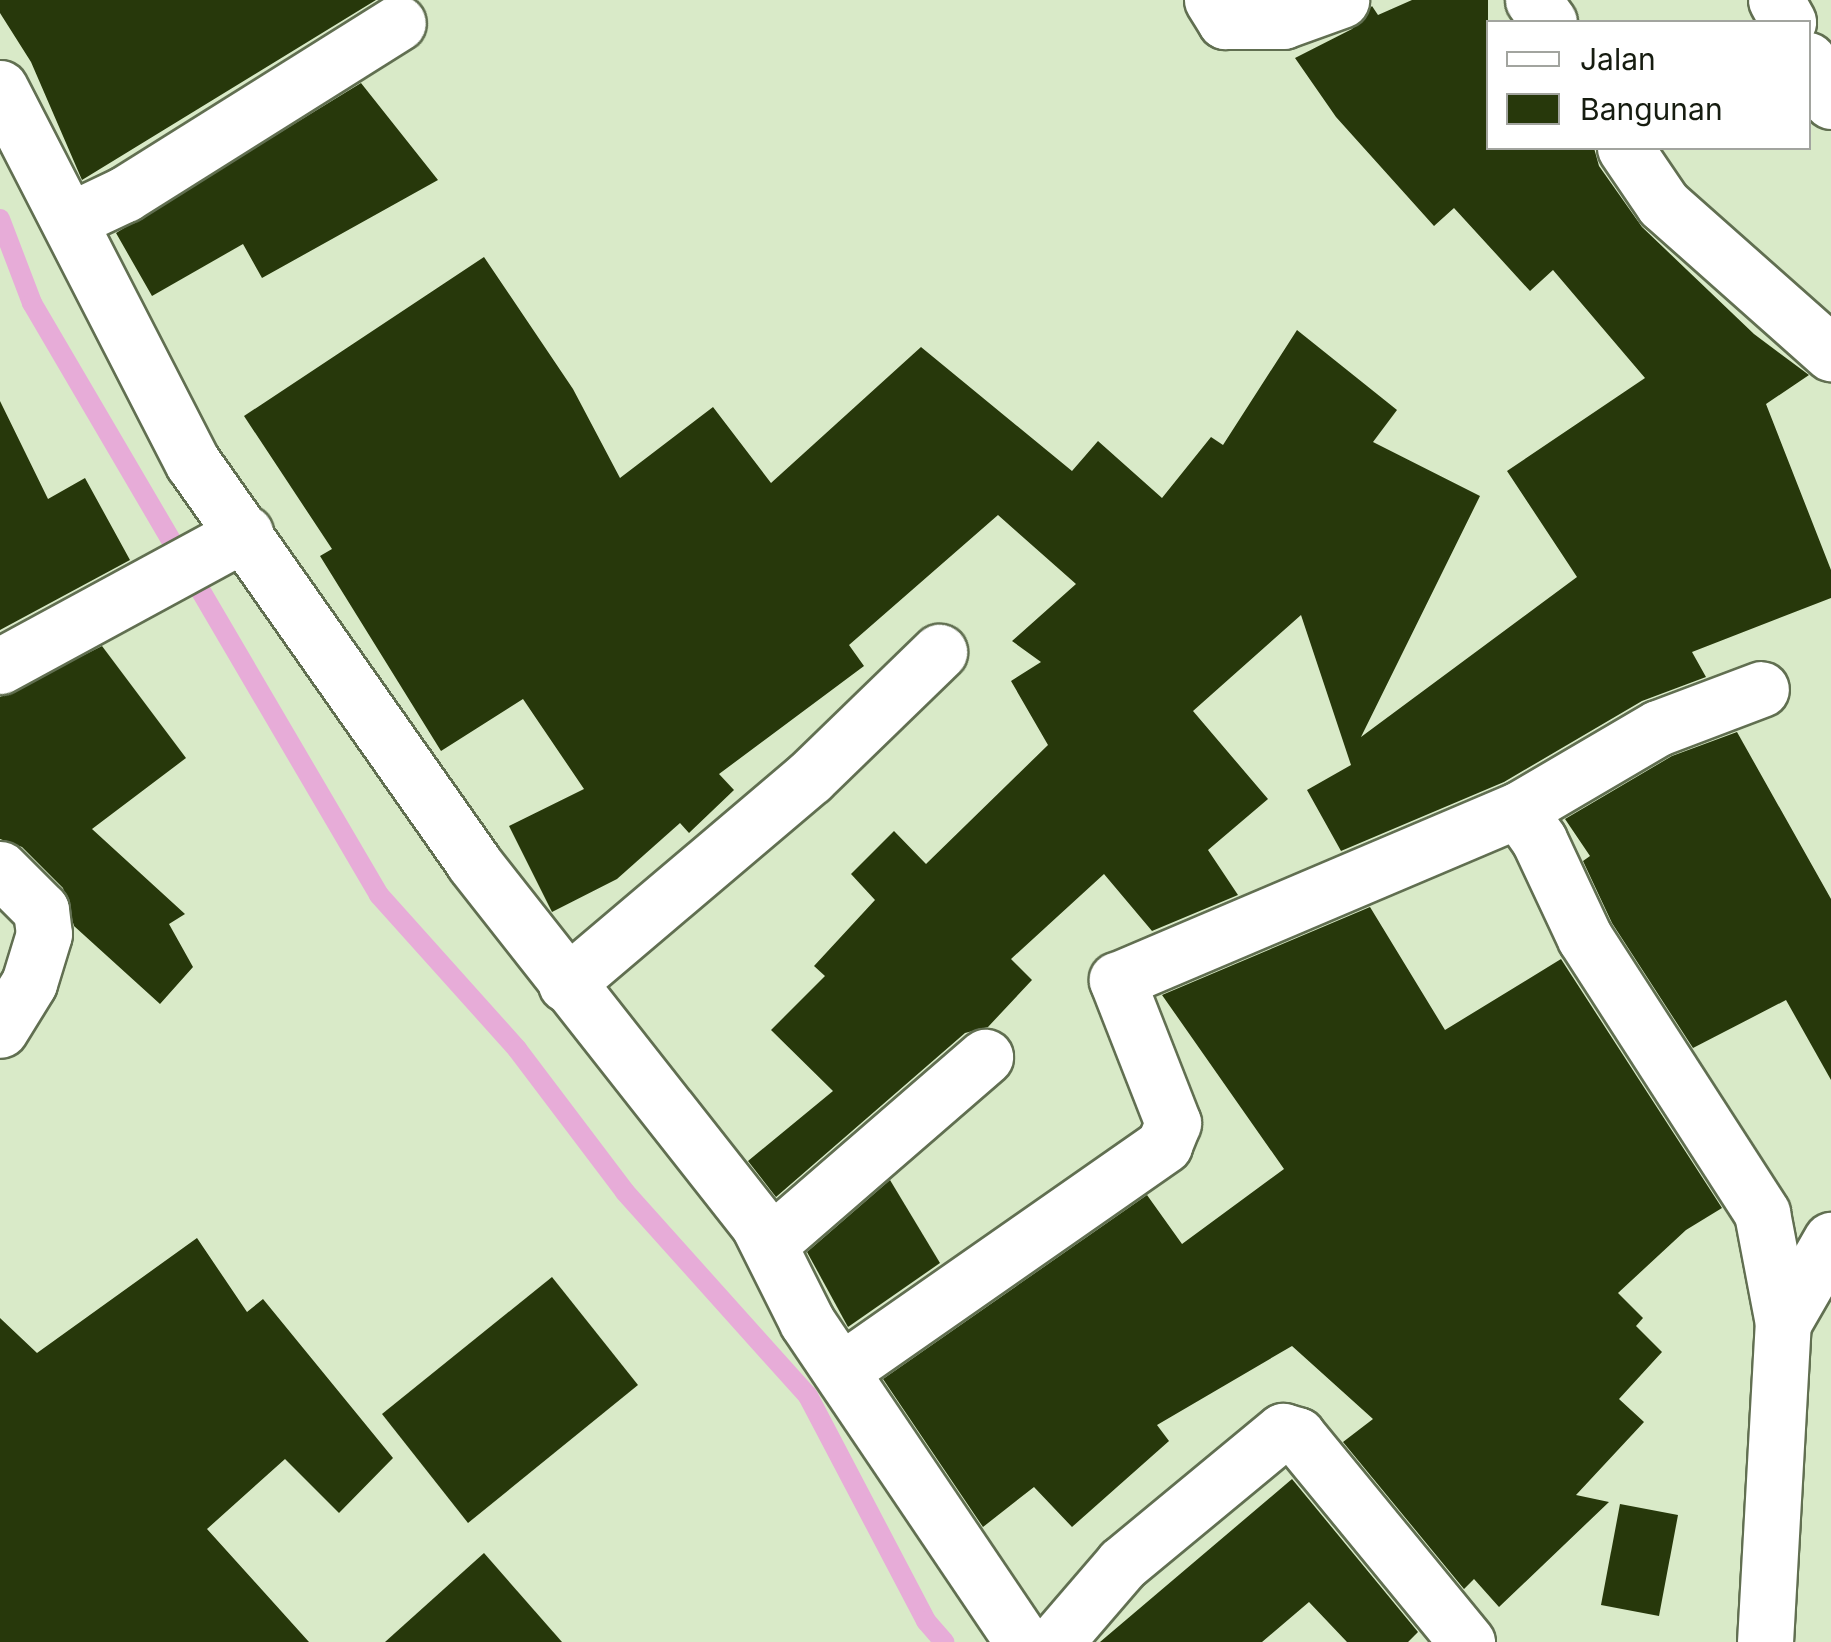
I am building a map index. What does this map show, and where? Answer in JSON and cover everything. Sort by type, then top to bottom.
[{"type":"street","points":[[1212,0],[1224,21],[1283,20],[1340,0]]},
{"type":"street","points":[[70,220],[125,194],[398,24]]},
{"type":"street","points":[[1811,65],[1831,102]]},
{"type":"street","points":[[0,88],[193,463],[227,542],[566,984],[656,1092],[769,1244],[806,1322],[1022,1642]]},
{"type":"street","points":[[1626,150],[1664,204],[1831,353]]},
{"type":"street","points":[[0,666],[227,542]]},
{"type":"street","points":[[566,984],[810,777],[939,652]]},
{"type":"street","points":[[842,1370],[1164,1145],[1173,1123],[1117,980],[1518,810],[1658,728],[1761,689]]},
{"type":"street","points":[[1518,810],[1540,840],[1584,938],[1762,1213],[1783,1323],[1765,1642]]},
{"type":"street","points":[[0,869],[41,910],[44,934],[29,983],[0,1030]]},
{"type":"street","points":[[769,1244],[986,1056]]},
{"type":"street","points":[[1783,1323],[1831,1240]]},
{"type":"street","points":[[1055,1642],[1122,1564],[1284,1431],[1297,1436],[1467,1642]]},
{"type":"building","points":[[0,0],[376,0],[82,180],[31,62],[0,13]]},
{"type":"building","points":[[1412,0],[1488,0],[1486,150],[1595,150],[1599,166],[1642,227],[1754,334],[1809,375],[1766,404],[1831,570],[1831,598],[1692,652],[1706,677],[1642,701],[1504,782],[1341,851],[1307,790],[1351,765],[1301,615],[1193,711],[1268,799],[1208,850],[1238,895],[1152,931],[1104,874],[1011,959],[1032,980],[988,1027],[965,1033],[776,1197],[748,1161],[833,1091],[771,1030],[825,976],[814,966],[875,900],[851,874],[894,831],[926,864],[1048,745],[1011,681],[1041,662],[1012,641],[1076,584],[998,515],[849,645],[864,666],[719,774],[734,790],[689,833],[680,823],[617,879],[552,912],[509,826],[584,789],[523,699],[441,751],[320,556],[332,549],[244,416],[484,257],[573,389],[620,478],[713,407],[771,483],[921,347],[1072,471],[1098,441],[1162,498],[1211,437],[1223,445],[1297,330],[1397,410],[1373,442],[1480,496],[1361,737],[1577,577],[1507,471],[1645,378],[1553,270],[1530,291],[1454,208],[1434,226],[1336,117],[1295,58],[1352,29],[1372,6],[1378,15]]},
{"type":"building","points":[[361,83],[438,180],[262,278],[243,244],[152,296],[116,233]]},
{"type":"building","points":[[0,401],[48,499],[85,478],[130,560],[0,630]]},
{"type":"building","points":[[102,646],[186,758],[92,829],[185,914],[169,924],[193,967],[160,1004],[74,926],[63,888],[22,847],[0,839],[0,697]]},
{"type":"building","points":[[1737,732],[1831,899],[1831,1080],[1786,1000],[1693,1048],[1612,923],[1583,861],[1590,856],[1565,819],[1672,756]]},
{"type":"building","points":[[1370,907],[1445,1030],[1561,959],[1722,1208],[1686,1230],[1618,1293],[1643,1318],[1636,1326],[1662,1352],[1619,1399],[1644,1422],[1576,1495],[1609,1502],[1499,1607],[1474,1579],[1464,1589],[1343,1442],[1373,1419],[1292,1346],[1157,1425],[1169,1441],[1072,1527],[1034,1487],[983,1527],[883,1379],[1147,1195],[1182,1244],[1284,1169],[1162,995]]},
{"type":"building","points":[[890,1180],[940,1263],[848,1327],[807,1252]]},
{"type":"building","points":[[197,1238],[247,1312],[263,1299],[393,1458],[339,1513],[285,1459],[207,1529],[309,1642],[0,1642],[0,1318],[37,1353]]},
{"type":"building","points":[[552,1277],[638,1385],[468,1523],[382,1414]]},
{"type":"building","points":[[1292,1479],[1418,1632],[1408,1642],[1347,1642],[1309,1602],[1262,1642],[1100,1642]]},
{"type":"building","points":[[1620,1504],[1678,1515],[1659,1616],[1601,1605]]},
{"type":"building","points":[[484,1553],[562,1642],[385,1642]]},
{"type":"waterway","points":[[0,219],[32,303],[379,895],[517,1049],[625,1192],[808,1396],[926,1621],[944,1642]]}]
